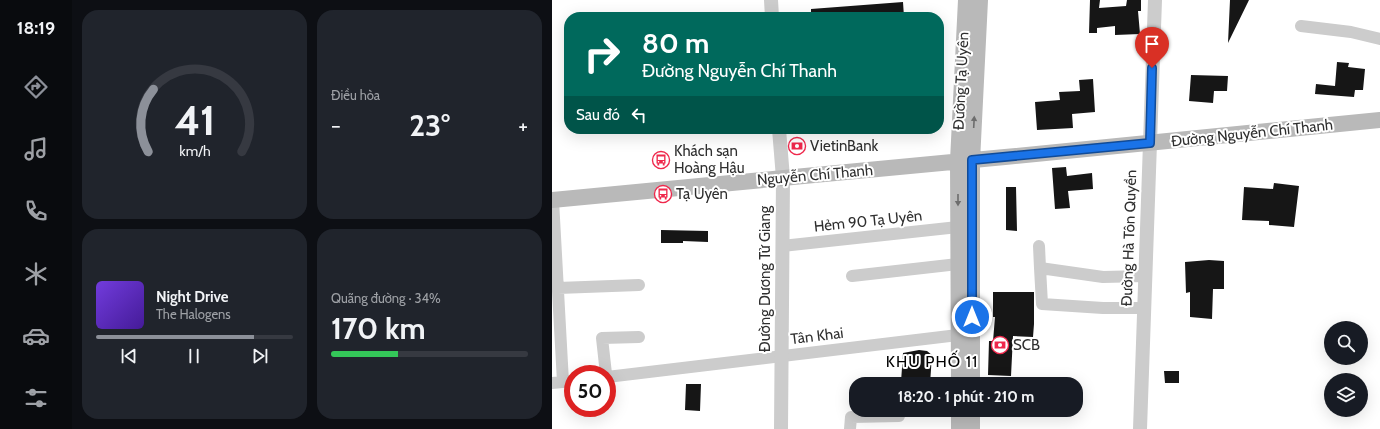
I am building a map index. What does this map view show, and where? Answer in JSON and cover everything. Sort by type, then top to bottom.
[{"type":"main road","name":"Đường Tạ Uyên","points":[[965,161],[966,0]]},
{"type":"main road","name":"Đường Tạ Uyên","points":[[965,161],[980,0]]},
{"type":"main road","name":"Đường Nguyễn Chí Thanh","points":[[965,161],[1380,120]]},
{"type":"main road","name":"Nguyễn Chí Thanh","points":[[553,200],[965,161]]},
{"type":"main road","points":[[965,161],[958,227],[958,264],[971,377]]},
{"type":"main road","points":[[960,377],[965,334],[965,161]]},
{"type":"main road","points":[[959,417],[959,429]]},
{"type":"main road","points":[[972,417],[972,429]]},
{"type":"street","points":[[771,0],[772,12]]},
{"type":"street","name":"Đường Hà Tôn Quyền","points":[[1140,429],[1155,0]]},
{"type":"street","points":[[1301,26],[1351,32],[1380,39]]},
{"type":"street","name":"Đường Dương Tử Giang","points":[[779,134],[782,178],[781,429]]},
{"type":"street","points":[[553,200],[556,335],[563,382]]},
{"type":"street","name":"Hẻm 90 Tạ Uyên","points":[[782,246],[958,227]]},
{"type":"street","points":[[1040,246],[1042,304],[1103,308],[1144,308]]},
{"type":"street","points":[[852,276],[958,264]]},
{"type":"street","points":[[1040,268],[1104,277],[1145,276]]},
{"type":"street","points":[[556,295],[639,285]]},
{"type":"street","name":"Tân Khai","points":[[616,376],[965,334]]},
{"type":"street","points":[[605,365],[602,338],[639,337]]},
{"type":"street","points":[[850,429],[851,417]]},
{"type":"building","points":[[1090,0],[1100,0],[1099,8],[1126,6],[1127,0],[1141,0],[1141,11],[1138,11],[1140,34],[1115,35],[1115,26],[1097,28],[1097,33],[1089,33]]},
{"type":"building","points":[[1230,0],[1249,0],[1228,43]]},
{"type":"building","points":[[903,2],[904,12],[811,12],[811,9]]},
{"type":"building","points":[[1337,62],[1349,63],[1348,67],[1365,69],[1363,90],[1355,90],[1354,97],[1315,94],[1316,84],[1335,86]]},
{"type":"building","points":[[1191,75],[1228,76],[1227,91],[1214,91],[1213,103],[1189,101]]},
{"type":"building","points":[[1093,79],[1095,112],[1072,114],[1073,128],[1037,130],[1035,102],[1060,100],[1059,92],[1080,91],[1079,80]]},
{"type":"building","points":[[1066,167],[1067,176],[1092,173],[1093,189],[1068,191],[1070,208],[1055,209],[1052,168]]},
{"type":"building","points":[[1274,183],[1299,186],[1294,227],[1269,225],[1269,221],[1242,220],[1244,187],[1273,189]]},
{"type":"building","points":[[1006,187],[1016,187],[1017,231],[1006,230]]},
{"type":"building","points":[[661,230],[708,231],[708,242],[683,241],[683,243],[661,243]]},
{"type":"building","points":[[1209,260],[1224,261],[1224,289],[1213,289],[1212,319],[1190,317],[1190,292],[1186,293],[1185,262]]},
{"type":"building","points":[[993,292],[1034,292],[1033,337],[1013,336],[1011,376],[988,375],[989,341],[993,341],[995,317],[993,317]]},
{"type":"building","points":[[919,350],[927,351],[932,355],[930,377],[901,377],[903,353]]},
{"type":"building","points":[[1164,371],[1179,371],[1179,383],[1165,383]]},
{"type":"building","points":[[686,384],[701,384],[700,411],[685,410]]},
{"type":"place","name":"VietinBank","points":[[797,146]]},
{"type":"place","name":"Khách sạn Hoàng Hậu","points":[[661,160]]},
{"type":"place","name":"Tạ Uyên","points":[[663,194]]},
{"type":"place","name":"SCB","points":[[1000,345]]},
{"type":"district","name":"KHU PHỐ 11","points":[[932,361]]},
{"type":"route","points":[[972,317],[972,160],[1150,143],[1152,68]]}]
